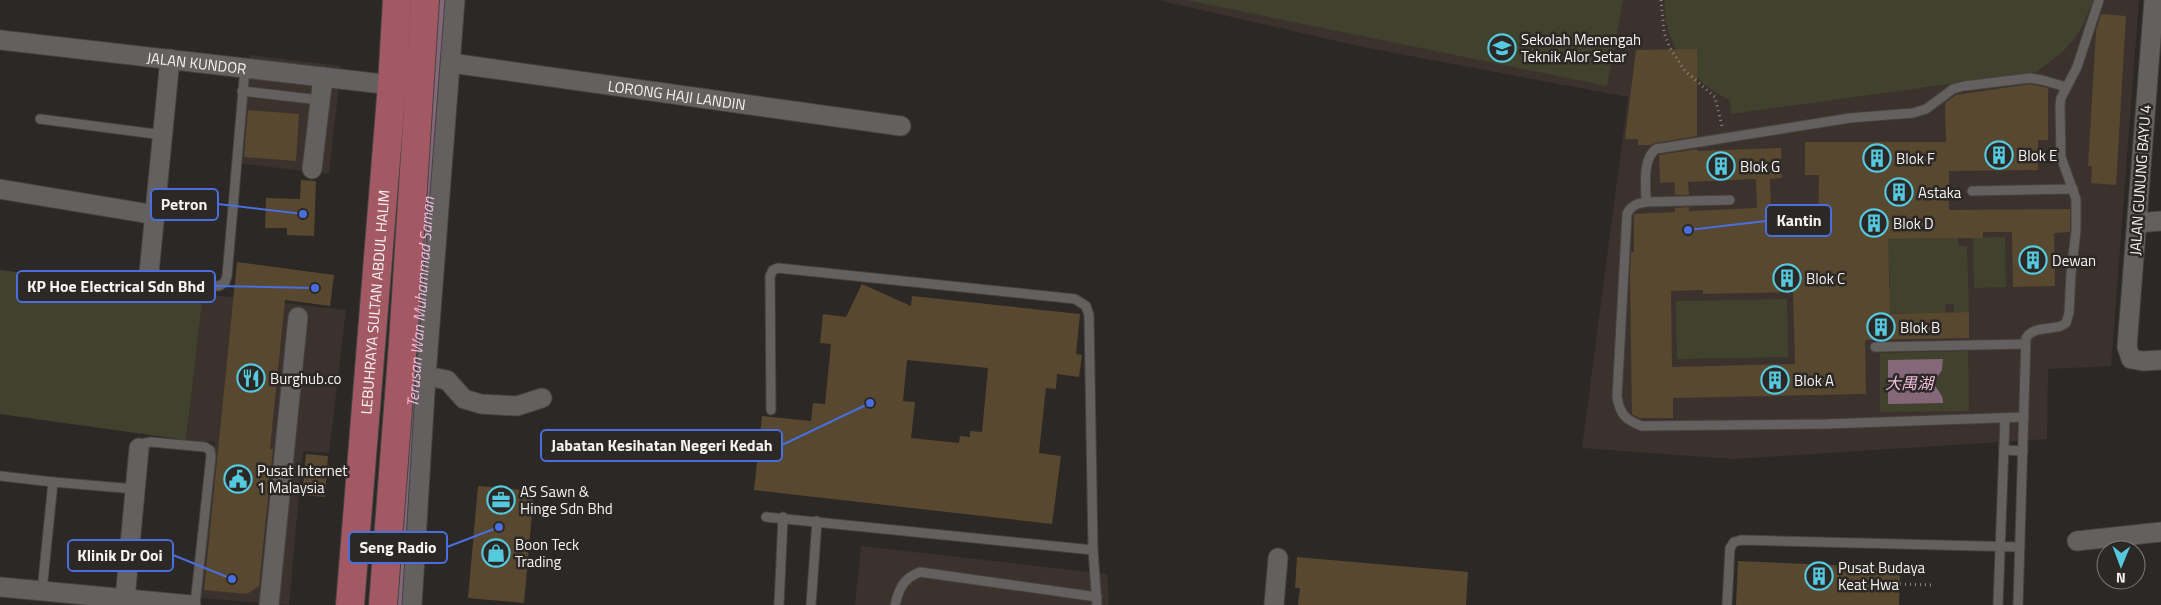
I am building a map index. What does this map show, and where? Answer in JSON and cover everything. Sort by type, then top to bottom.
[{"type":"main road","name":"LEBUHRAYA SULTAN ABDUL HALIM","points":[[350,605],[392,86],[397,0]]},
{"type":"main road","name":"LEBUHRAYA SULTAN ABDUL HALIM","points":[[383,605],[425,0]]},
{"type":"street","points":[[412,605],[426,376],[455,0]]},
{"type":"street","name":"JALAN GUNUNG BAYU 4","points":[[2154,0],[2127,347],[2131,359],[2143,361],[2161,360]]},
{"type":"street","name":"JALAN KUNDOR","points":[[0,40],[392,86]]},
{"type":"street","points":[[153,281],[149,273],[170,59]]},
{"type":"street","name":"LORONG HAJI LANDIN","points":[[451,63],[901,126]]},
{"type":"street","points":[[312,168],[323,77]]},
{"type":"street","points":[[0,188],[156,215]]},
{"type":"street","points":[[2136,223],[2161,221]]},
{"type":"street","points":[[269,605],[298,317]]},
{"type":"street","points":[[426,376],[447,380],[464,399],[481,404],[517,406],[542,398]]},
{"type":"street","points":[[125,599],[139,448]]},
{"type":"street","points":[[2077,541],[2161,532]]},
{"type":"street","points":[[1274,605],[1278,558]]},
{"type":"street","points":[[0,587],[191,605]]},
{"type":"lane","points":[[2018,605],[2026,344],[2029,333],[2035,330],[2061,326],[2068,318],[2070,273],[2076,231],[2076,199],[2061,157],[2060,108],[2061,98],[2077,67],[2099,0]]},
{"type":"lane","points":[[153,281],[219,286],[227,276],[245,68]]},
{"type":"lane","points":[[1646,202],[1647,162],[1650,153],[1656,149],[1850,118],[1913,112],[1926,109],[1953,89],[1964,86],[2030,78],[2066,87]]},
{"type":"lane","points":[[242,91],[320,100]]},
{"type":"lane","points":[[40,119],[162,135]]},
{"type":"lane","points":[[1972,191],[2073,189]]},
{"type":"lane","points":[[1730,200],[1646,202],[1630,207],[1627,214],[1617,397],[1620,412],[1628,421],[1642,426],[1773,425],[2024,417]]},
{"type":"lane","points":[[771,410],[770,276],[773,270],[778,268],[1075,299],[1086,306],[1089,315],[1093,550],[1097,601],[920,572],[909,576],[900,590],[894,605]]},
{"type":"lane","points":[[1876,347],[2026,344]]},
{"type":"lane","points":[[1998,605],[2005,418]]},
{"type":"lane","points":[[139,448],[145,443],[151,442],[205,447],[210,450],[211,456],[191,605]]},
{"type":"lane","points":[[2004,450],[2023,451]]},
{"type":"lane","points":[[0,476],[135,490]]},
{"type":"lane","points":[[42,591],[53,482]]},
{"type":"lane","points":[[766,517],[783,517],[1093,550]]},
{"type":"lane","points":[[779,605],[783,517]]},
{"type":"lane","points":[[811,605],[817,521]]},
{"type":"lane","points":[[1727,605],[1730,548],[1734,542],[1741,540],[2020,547]]},
{"type":"path","points":[[1661,0],[1664,32],[1669,46],[1685,71],[1715,97],[1720,123],[1730,136]]},
{"type":"path","points":[[1900,584],[1933,585]]},
{"type":"shaded area","points":[[1158,0],[2139,0],[2111,366],[2048,369],[2047,439],[1733,459],[1582,448],[1628,97],[1363,47]]},
{"type":"shaded area","points":[[250,55],[341,66],[329,174],[237,163]]},
{"type":"shaded area","points":[[203,294],[346,310],[329,453],[303,451],[289,605],[200,598],[215,442],[186,440]]},
{"type":"shaded area","points":[[861,546],[1107,574],[1109,605],[855,605]]},
{"type":"green space","name":"Sekolah Menengah Teknik Alor Setar","points":[[1186,0],[1623,0],[1607,86]]},
{"type":"green space","points":[[1665,0],[2093,0],[2078,34],[2072,42],[2057,57],[2036,72],[1731,114],[1730,101],[1697,78],[1678,52],[1666,22]]},
{"type":"green space","points":[[2005,237],[2006,287],[1974,288],[1973,238]]},
{"type":"green space","points":[[1958,238],[1959,246],[1967,246],[1969,312],[1954,312],[1954,304],[1946,304],[1945,313],[1850,314],[1890,290],[1889,262],[1849,263],[1848,240]]},
{"type":"green space","points":[[0,270],[203,294],[186,440],[0,414]]},
{"type":"green space","points":[[1787,299],[1788,357],[1677,359],[1676,301]]},
{"type":"green space","points":[[1968,351],[1969,411],[1880,412],[1880,353]]},
{"type":"water","name":"大禺湖","points":[[1943,359],[1942,370],[1934,382],[1943,403],[1888,404],[1888,360]]},
{"type":"building","points":[[2101,14],[2126,16],[2116,185],[2091,183],[2092,166],[2088,166],[2096,31]]},
{"type":"building","points":[[1697,49],[1697,136],[1651,145],[1638,145],[1638,139],[1625,139],[1636,50]]},
{"type":"building","points":[[2030,84],[2048,88],[2048,140],[2038,140],[2038,170],[1949,171],[1949,210],[2070,209],[2070,232],[2054,233],[2055,286],[2013,287],[2012,232],[1983,232],[1983,238],[1888,239],[1890,314],[1969,312],[1969,338],[1865,340],[1866,394],[1673,398],[1673,418],[1639,418],[1632,414],[1630,273],[1631,252],[1634,252],[1634,214],[1675,212],[1675,208],[1689,207],[1689,211],[1757,208],[1756,179],[1688,182],[1689,195],[1675,195],[1674,182],[1660,183],[1659,155],[1697,149],[1697,151],[1781,148],[1782,178],[1770,179],[1771,213],[1784,213],[1784,229],[1805,228],[1805,212],[1818,212],[1819,175],[1805,175],[1805,142],[1946,142],[1945,103],[1956,95]],"holes":[[[1703,290],[1703,294],[1793,292],[1795,364],[1672,367],[1671,291]]]},
{"type":"building","points":[[248,110],[299,114],[296,161],[244,157]]},
{"type":"building","points":[[301,180],[316,181],[314,236],[287,235],[287,228],[265,228],[266,198],[300,199]]},
{"type":"building","points":[[237,262],[334,275],[330,306],[285,300],[270,449],[273,449],[259,586],[247,594],[204,590]]},
{"type":"building","points":[[862,284],[911,306],[912,296],[1080,314],[1076,354],[1082,355],[1079,377],[1057,374],[1056,389],[1046,388],[1039,453],[1061,456],[1052,524],[754,490],[762,416],[811,421],[813,403],[825,404],[831,344],[820,343],[823,314],[846,317]],"holes":[[[907,360],[988,368],[982,432],[970,431],[970,437],[960,436],[959,443],[911,438],[915,402],[903,401]]]},
{"type":"building","points":[[306,454],[328,456],[325,497],[302,495]]},
{"type":"building","points":[[478,486],[534,491],[524,603],[468,598]]},
{"type":"building","points":[[1297,557],[1468,572],[1466,605],[1298,605],[1300,588],[1295,588]]},
{"type":"building","name":"Pusat Budaya Keat Hwa","points":[[1738,561],[1900,568],[1899,605],[1736,605]]},
{"type":"waterway","name":"Terusan Wan Muhammad Saman","points":[[397,605],[443,0]]},
{"type":"place","name":"Sekolah Menengah Teknik Alor Setar","points":[[1502,48]]},
{"type":"place","name":"Blok E","points":[[1999,155]]},
{"type":"place","name":"Blok F","points":[[1877,158]]},
{"type":"place","name":"Blok G","points":[[1721,166]]},
{"type":"place","name":"Astaka","points":[[1899,192]]},
{"type":"place","name":"Petron","points":[[303,214]]},
{"type":"place","name":"Blok D","points":[[1874,223]]},
{"type":"place","name":"Kantin","points":[[1688,230]]},
{"type":"place","name":"Dewan","points":[[2033,260]]},
{"type":"place","name":"Blok C","points":[[1787,278]]},
{"type":"place","name":"KP Hoe Electrical Sdn Bhd","points":[[315,288]]},
{"type":"place","name":"Blok B","points":[[1881,327]]},
{"type":"place","name":"Burghub.co","points":[[251,378]]},
{"type":"place","name":"Blok A","points":[[1775,380]]},
{"type":"place","name":"Jabatan Kesihatan Negeri Kedah","points":[[870,403]]},
{"type":"place","name":"Pusat Internet 1 Malaysia","points":[[238,479]]},
{"type":"place","name":"AS Sawn & Hinge Sdn Bhd","points":[[501,500]]},
{"type":"place","name":"Seng Radio","points":[[499,527]]},
{"type":"place","name":"Boon Teck Trading","points":[[496,553]]},
{"type":"place","name":"Pusat Budaya Keat Hwa","points":[[1819,576]]},
{"type":"place","name":"Klinik Dr Ooi","points":[[232,579]]}]
